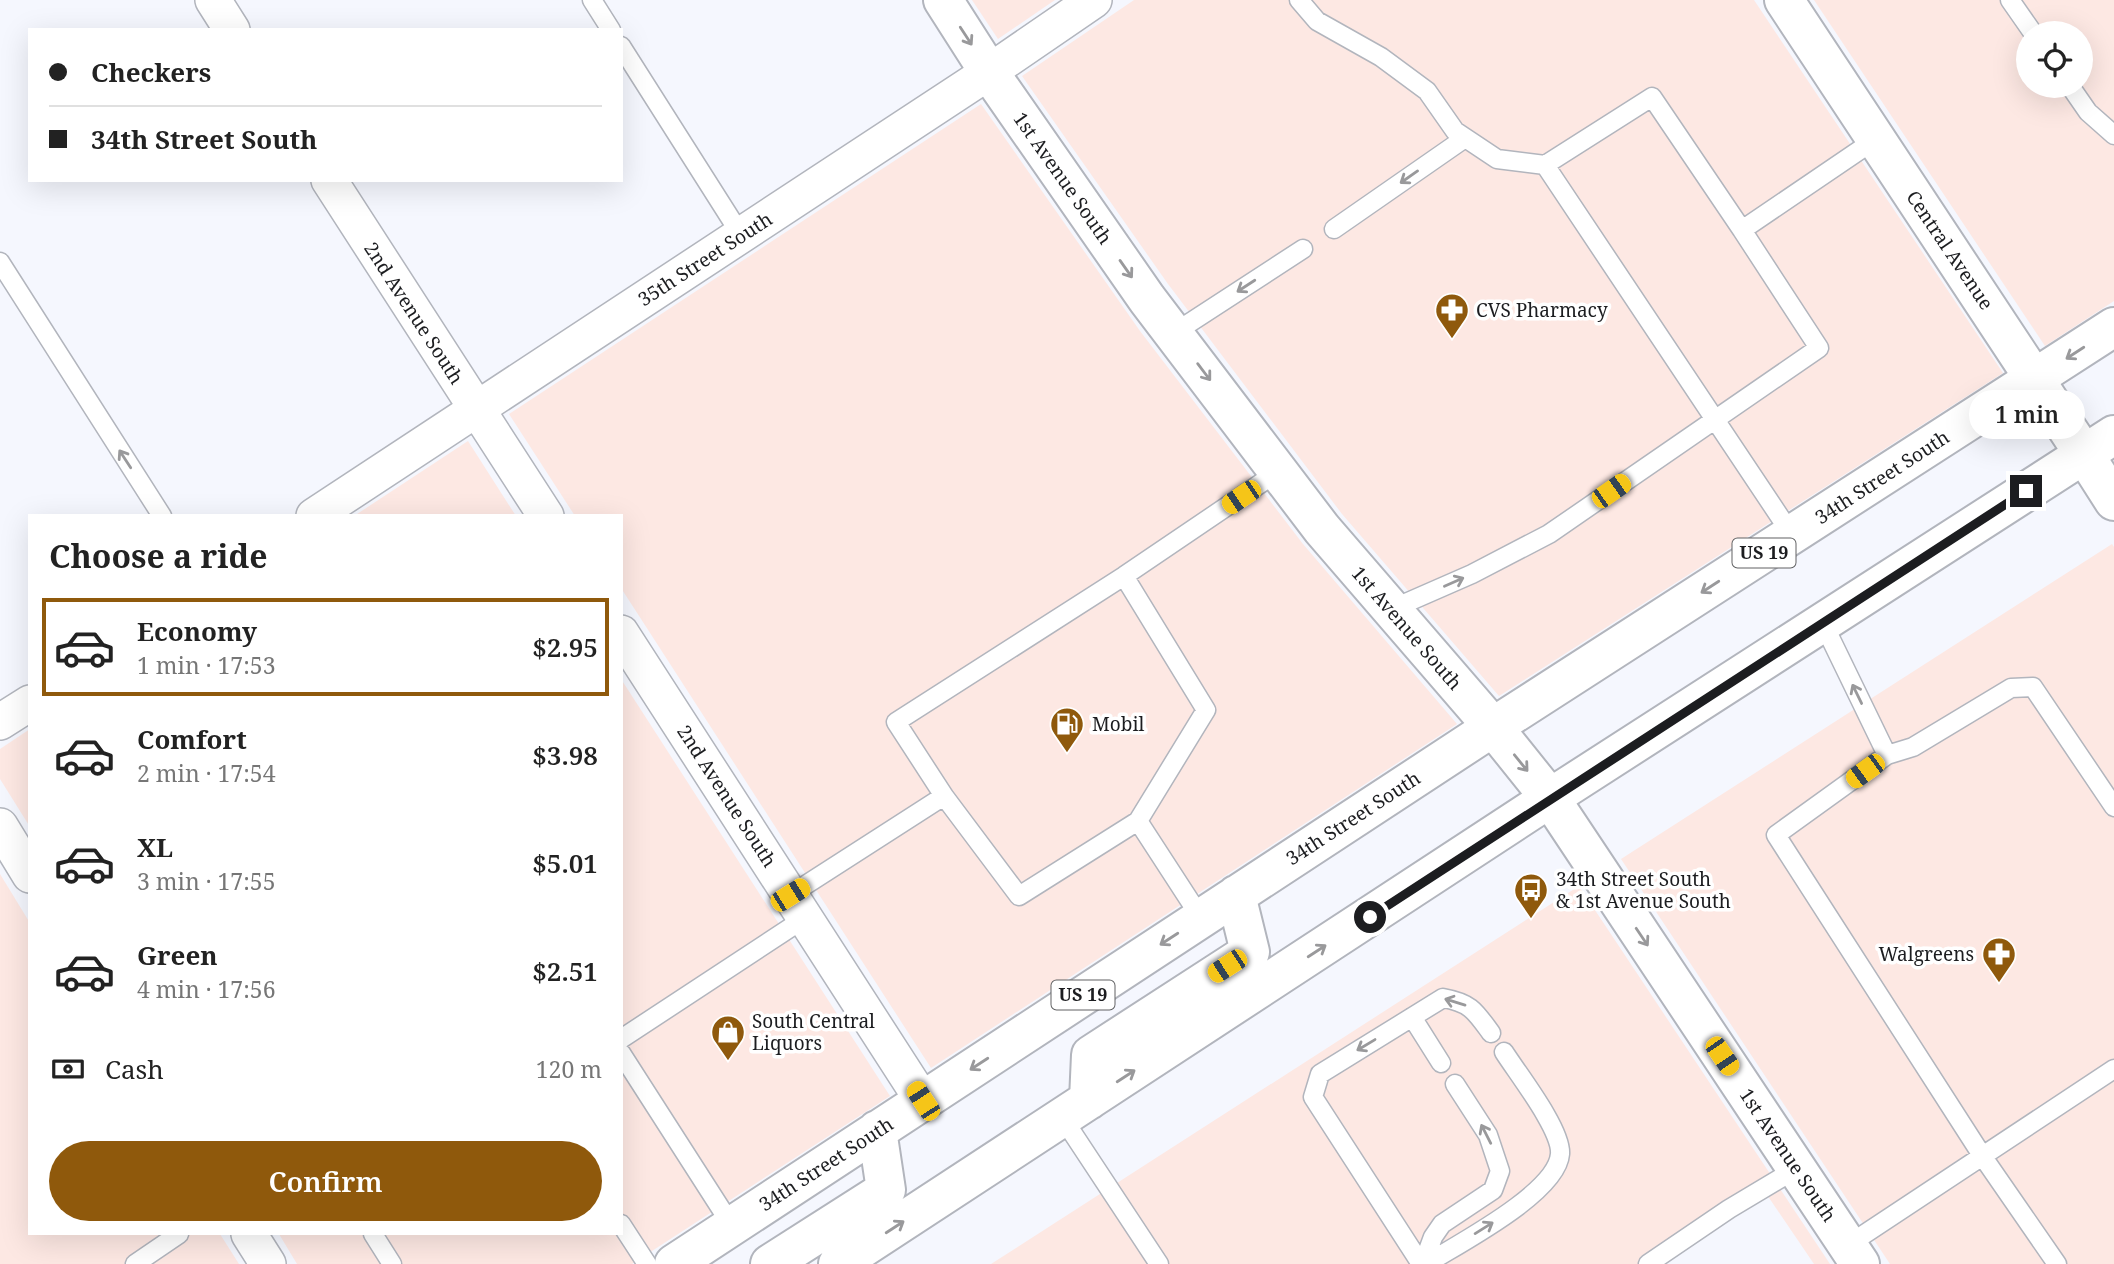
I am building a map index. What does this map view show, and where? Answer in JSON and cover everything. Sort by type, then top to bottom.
[{"type":"main road","name":"1st Avenue South","points":[[943,0],[989,72],[1147,299],[1322,529],[1493,727],[1550,798],[1854,1255]]},
{"type":"main road","name":"Central Avenue","points":[[1793,3],[1876,139],[2036,378],[2099,445],[2114,501]]},
{"type":"main road","name":"US 19","points":[[2036,378],[2114,327]]},
{"type":"main road","name":"34th Street South","points":[[674,1264],[1493,727],[2036,378]]},
{"type":"main road","points":[[838,1264],[1550,798],[2099,445]]},
{"type":"main road","points":[[1076,1109],[1091,1055],[1250,951],[1236,895]]},
{"type":"main road","points":[[770,1264],[886,1190],[877,1130]]},
{"type":"street","points":[[213,0],[231,28]]},
{"type":"street","name":"35th Street South","points":[[317,514],[989,72],[1094,0]]},
{"type":"street","name":"2nd Avenue South","points":[[330,182],[545,514]]},
{"type":"street","name":"2nd Avenue South","points":[[623,636],[923,1101]]},
{"type":"street","points":[[0,722],[28,704]]},
{"type":"street","points":[[0,826],[28,872]]},
{"type":"street","points":[[250,1235],[268,1264]]},
{"type":"lane","points":[[592,0],[610,28]]},
{"type":"lane","points":[[1299,0],[1317,21],[1381,57],[1427,91],[1455,131],[1497,159],[1545,165],[1652,97],[1819,348],[1549,534],[1472,574],[1392,609]]},
{"type":"lane","points":[[2010,0],[2025,21]]},
{"type":"lane","points":[[623,49],[741,235]]},
{"type":"lane","points":[[2079,98],[2088,111],[2114,135]]},
{"type":"lane","points":[[1334,229],[1465,138]]},
{"type":"lane","points":[[1742,230],[1876,139]]},
{"type":"lane","points":[[1545,165],[1792,535]]},
{"type":"lane","points":[[1174,333],[1303,249]]},
{"type":"lane","points":[[0,262],[161,514]]},
{"type":"lane","points":[[1124,576],[1206,710],[1138,821],[1019,896],[944,796],[896,722],[1124,576],[1279,471]]},
{"type":"lane","points":[[1822,623],[1887,755]]},
{"type":"lane","points":[[2057,1264],[1983,1157],[1776,835],[1887,755],[1913,747],[2011,688],[2033,687],[2114,807]]},
{"type":"lane","points":[[623,1037],[944,796]]},
{"type":"lane","points":[[1138,821],[1201,918]]},
{"type":"lane","points":[[1424,1264],[1313,1097],[1320,1074],[1443,998],[1462,1002],[1477,1014],[1491,1033]]},
{"type":"lane","points":[[1412,1017],[1441,1063]]},
{"type":"lane","points":[[1424,1264],[1513,1210],[1539,1190],[1553,1173],[1560,1154],[1555,1131],[1504,1052]]},
{"type":"lane","points":[[623,1056],[732,1226]]},
{"type":"lane","points":[[1854,1255],[1983,1157],[2114,1069]]},
{"type":"lane","points":[[1424,1264],[1433,1237],[1442,1224],[1493,1190],[1500,1171],[1489,1135],[1455,1084]]},
{"type":"lane","points":[[1076,1109],[1159,1264]]},
{"type":"lane","points":[[1652,1263],[1729,1209],[1796,1168]]},
{"type":"lane","points":[[623,1227],[648,1264]]},
{"type":"lane","points":[[135,1264],[178,1235]]},
{"type":"lane","points":[[374,1235],[392,1264]]},
{"type":"shaded area","points":[[972,0],[1055,0],[998,39]]},
{"type":"shaded area","points":[[1134,0],[1754,0],[2003,373],[1499,696],[1342,514],[1168,284],[1022,76]]},
{"type":"shaded area","points":[[1814,0],[2114,0],[2114,301],[2045,346]]},
{"type":"shaded area","points":[[981,104],[1140,331],[1303,544],[1457,724],[931,1068],[623,591],[623,514],[574,514],[509,414]]},
{"type":"shaded area","points":[[468,441],[515,514],[357,514]]},
{"type":"shaded area","points":[[2112,544],[2114,1264],[1890,1264],[1621,859]]},
{"type":"shaded area","points":[[623,682],[890,1096],[632,1264],[297,1264],[280,1235],[623,1235]]},
{"type":"shaded area","points":[[28,730],[28,824],[0,779],[0,749]]},
{"type":"shaded area","points":[[0,874],[28,920],[28,1235],[221,1235],[239,1264],[0,1264]]},
{"type":"shaded area","points":[[1579,886],[1830,1264],[1814,1264],[1763,1189],[1648,1264],[991,1264]]},
{"type":"place","name":"CVS Pharmacy","points":[[1452,340]]},
{"type":"place","name":"Mobil","points":[[1067,754]]},
{"type":"place","name":"34th Street South & 1st Avenue South","points":[[1531,920]]},
{"type":"place","name":"Walgreens","points":[[1999,984]]},
{"type":"place","name":"South Central Liquors","points":[[728,1062]]},
{"type":"route","points":[[1370,917],[2026,491]]}]
